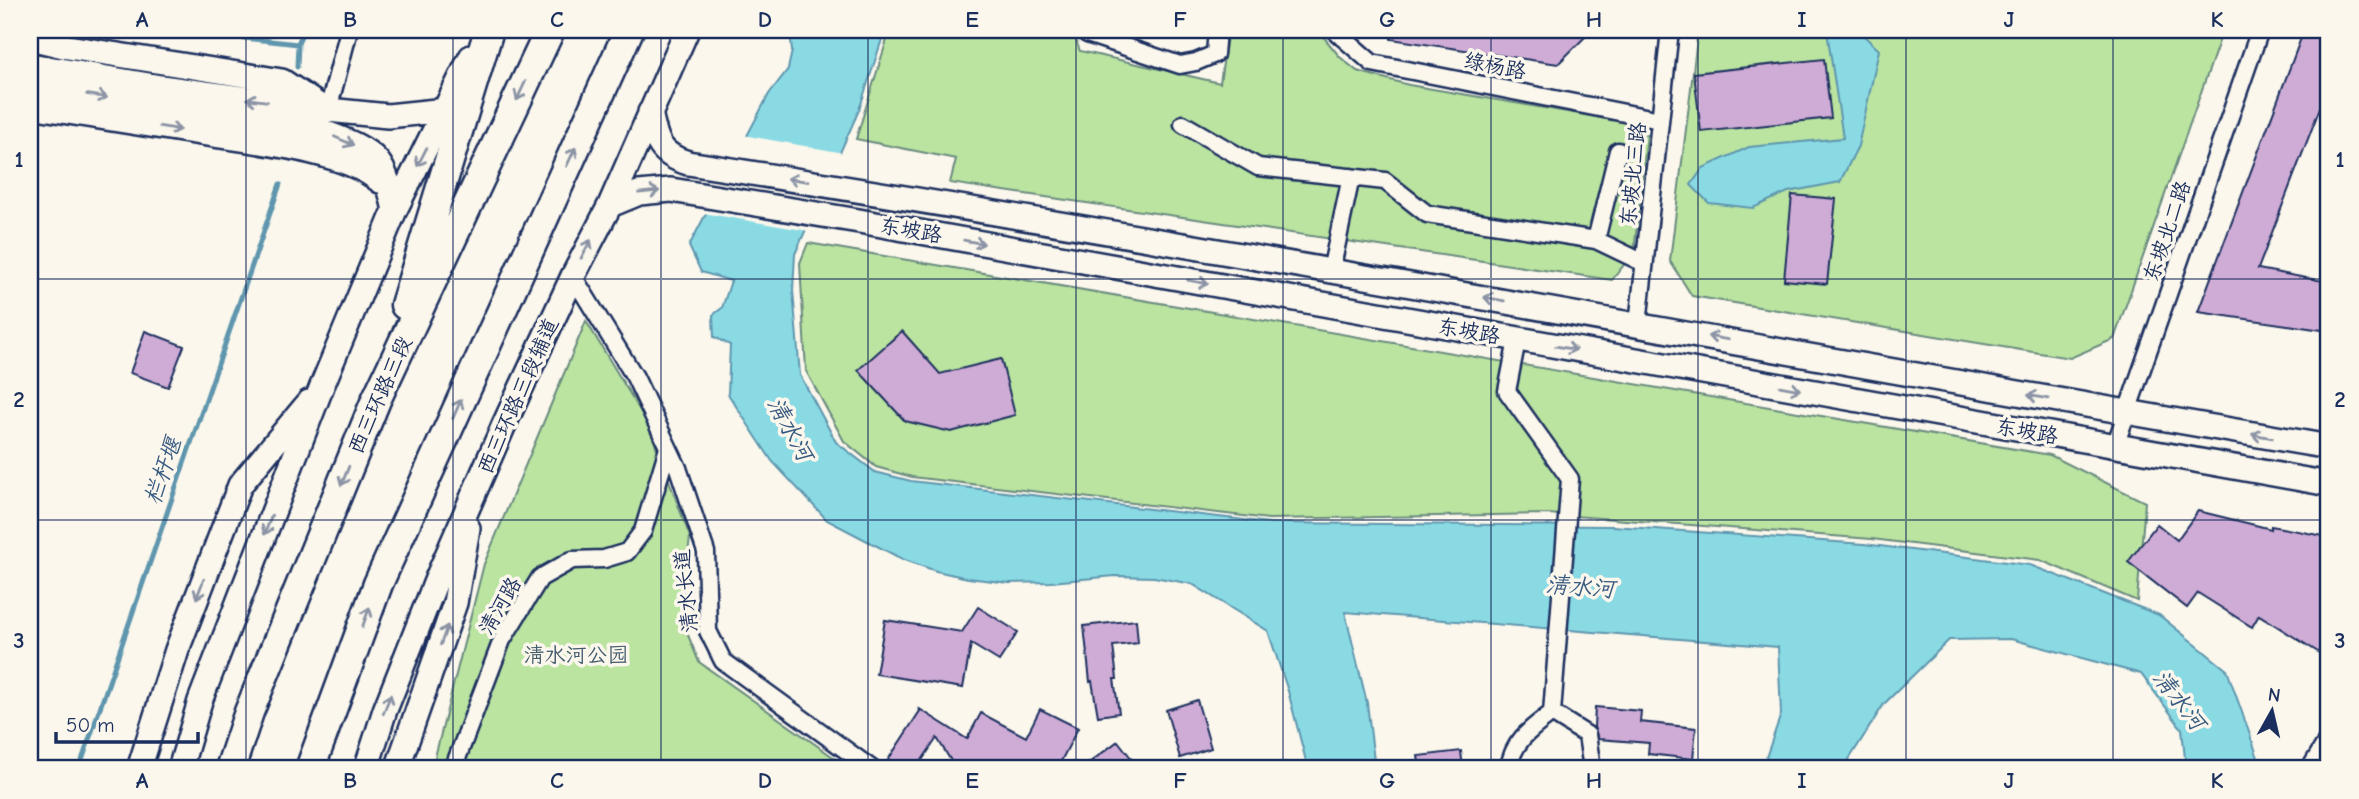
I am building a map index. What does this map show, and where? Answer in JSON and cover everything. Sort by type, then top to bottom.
[{"type":"highway","points":[[376,400],[489,30]]},
{"type":"highway","name":"西三环路三段","points":[[230,769],[244,727],[376,400],[550,30]]},
{"type":"highway","points":[[313,760],[378,584],[629,30]]},
{"type":"highway","points":[[615,62],[636,30]]},
{"type":"main road","points":[[180,769],[201,701],[393,203],[446,110],[483,30]]},
{"type":"main road","name":"西三环路三段辅道","points":[[366,769],[385,710],[475,491],[573,276],[610,205],[687,30]]},
{"type":"main road","points":[[30,38],[68,47],[282,81],[326,109]]},
{"type":"main road","points":[[30,65],[161,87],[388,116],[446,110]]},
{"type":"main road","points":[[30,84],[54,90],[318,130],[352,143],[378,161],[393,203]]},
{"type":"main road","points":[[30,106],[337,158],[361,167],[378,180],[393,203]]},
{"type":"main road","name":"东坡路","points":[[650,112],[656,138],[663,150],[673,158],[688,163],[1331,271],[2329,447]]},
{"type":"main road","points":[[688,163],[690,194]]},
{"type":"main road","name":"东坡路","points":[[610,205],[639,192],[671,190],[859,221],[2329,484]]},
{"type":"main road","points":[[139,769],[177,650],[240,485],[322,386]]},
{"type":"main road","points":[[397,769],[455,603],[475,491]]},
{"type":"main road","points":[[2314,769],[2329,744]]},
{"type":"street","points":[[326,109],[349,30]]},
{"type":"street","points":[[1085,30],[1087,34],[1180,65],[1214,54],[1217,30]]},
{"type":"street","name":"绿杨路","points":[[1334,30],[1372,63],[1660,120]]},
{"type":"street","name":"东坡北三路","points":[[1637,324],[1670,30]]},
{"type":"street","name":"东坡北二路","points":[[2115,446],[2260,30]]},
{"type":"street","points":[[1183,124],[1258,167],[1385,181],[1427,214],[1596,240],[1644,263]]},
{"type":"street","points":[[1596,240],[1618,151]]},
{"type":"street","points":[[1331,271],[1352,177]]},
{"type":"street","name":"清水长道","points":[[573,276],[635,377],[678,468],[706,552],[708,631],[723,661],[872,769]]},
{"type":"street","points":[[1509,769],[1522,735],[1552,713],[1570,479],[1507,391],[1517,340]]},
{"type":"street","name":"清河路","points":[[453,769],[502,640],[540,578],[572,560],[604,559],[627,552],[643,531],[668,448]]},
{"type":"street","points":[[1552,713],[1587,735],[1592,769]]},
{"type":"green space","points":[[890,30],[1072,30],[1080,51],[1220,83],[1228,30],[1318,30],[1340,57],[1357,71],[1409,85],[1626,122],[1647,136],[1634,252],[1612,280],[950,183],[956,159],[856,139]]},
{"type":"green space","points":[[1698,30],[2223,30],[2114,339],[2070,358],[1692,296],[1670,261]]},
{"type":"green space","points":[[808,243],[2050,455],[2145,502],[2137,601],[2040,560],[1872,539],[1548,514],[1269,519],[912,477],[876,467],[844,441],[806,371],[800,263]]},
{"type":"green space","name":"清水河公园","points":[[586,321],[647,422],[690,537],[681,618],[699,662],[850,769],[432,769],[484,564]]},
{"type":"water","name":"清水河","points":[[790,30],[885,30],[859,110],[795,254],[793,290],[800,375],[836,442],[875,472],[911,481],[1270,523],[1613,526],[1864,544],[2030,565],[2159,615],[2227,670],[2262,769],[2186,769],[2182,729],[2141,674],[2011,639],[1949,640],[1884,704],[1843,769],[1762,769],[1781,714],[1778,647],[1345,612],[1367,703],[1375,769],[1308,769],[1288,691],[1268,631],[1192,584],[1154,577],[1115,576],[1009,583],[936,571],[902,559],[827,520],[772,461],[728,394],[730,345],[714,337],[713,315],[722,308],[731,281],[701,272],[689,246],[769,94],[788,69],[792,51]]},
{"type":"water","points":[[1803,30],[1862,30],[1861,33],[1879,50],[1858,146],[1840,182],[1788,192],[1753,208],[1709,203],[1691,185],[1703,168],[1749,147],[1843,138],[1827,31]]},
{"type":"pier","points":[[743,135],[844,153],[809,231],[703,213]]},
{"type":"building","points":[[1391,30],[1592,30],[1558,64],[1391,39]]},
{"type":"building","points":[[2304,30],[2329,32],[2329,84],[2258,269],[2329,282],[2329,331],[2198,312]]},
{"type":"building","points":[[1824,59],[1831,118],[1701,132],[1694,73]]},
{"type":"building","points":[[1792,195],[1836,199],[1827,284],[1784,280]]},
{"type":"building","points":[[145,331],[184,346],[168,387],[130,373]]},
{"type":"building","points":[[902,331],[940,374],[1001,359],[1015,415],[951,432],[905,421],[858,370]]},
{"type":"building","points":[[2198,511],[2271,529],[2271,526],[2329,537],[2329,659],[2259,615],[2252,627],[2198,593],[2187,608],[2128,562],[2157,524],[2177,540]]},
{"type":"building","points":[[978,607],[1018,632],[999,661],[971,644],[963,688],[876,674],[885,620],[962,632]]},
{"type":"building","points":[[1136,620],[1138,643],[1113,646],[1119,713],[1098,716],[1092,681],[1090,682],[1084,626]]},
{"type":"building","points":[[1197,700],[1211,748],[1180,758],[1166,710]]},
{"type":"building","points":[[1595,707],[1641,711],[1640,722],[1696,728],[1693,759],[1648,754],[1649,743],[1598,739],[1594,727]]},
{"type":"building","points":[[918,708],[967,739],[981,713],[1026,737],[1040,709],[1078,728],[1057,769],[956,769],[937,738],[916,769],[902,769],[888,760],[920,711]]},
{"type":"building","points":[[1118,741],[1135,763],[1128,769],[1081,769]]},
{"type":"building","points":[[1461,751],[1463,769],[1420,769],[1418,756]]},
{"type":"waterway","points":[[173,30],[298,44],[303,30]]},
{"type":"waterway","name":"栏杆堰","points":[[297,67],[298,44]]},
{"type":"waterway","name":"栏杆堰","points":[[79,769],[280,184]]}]
